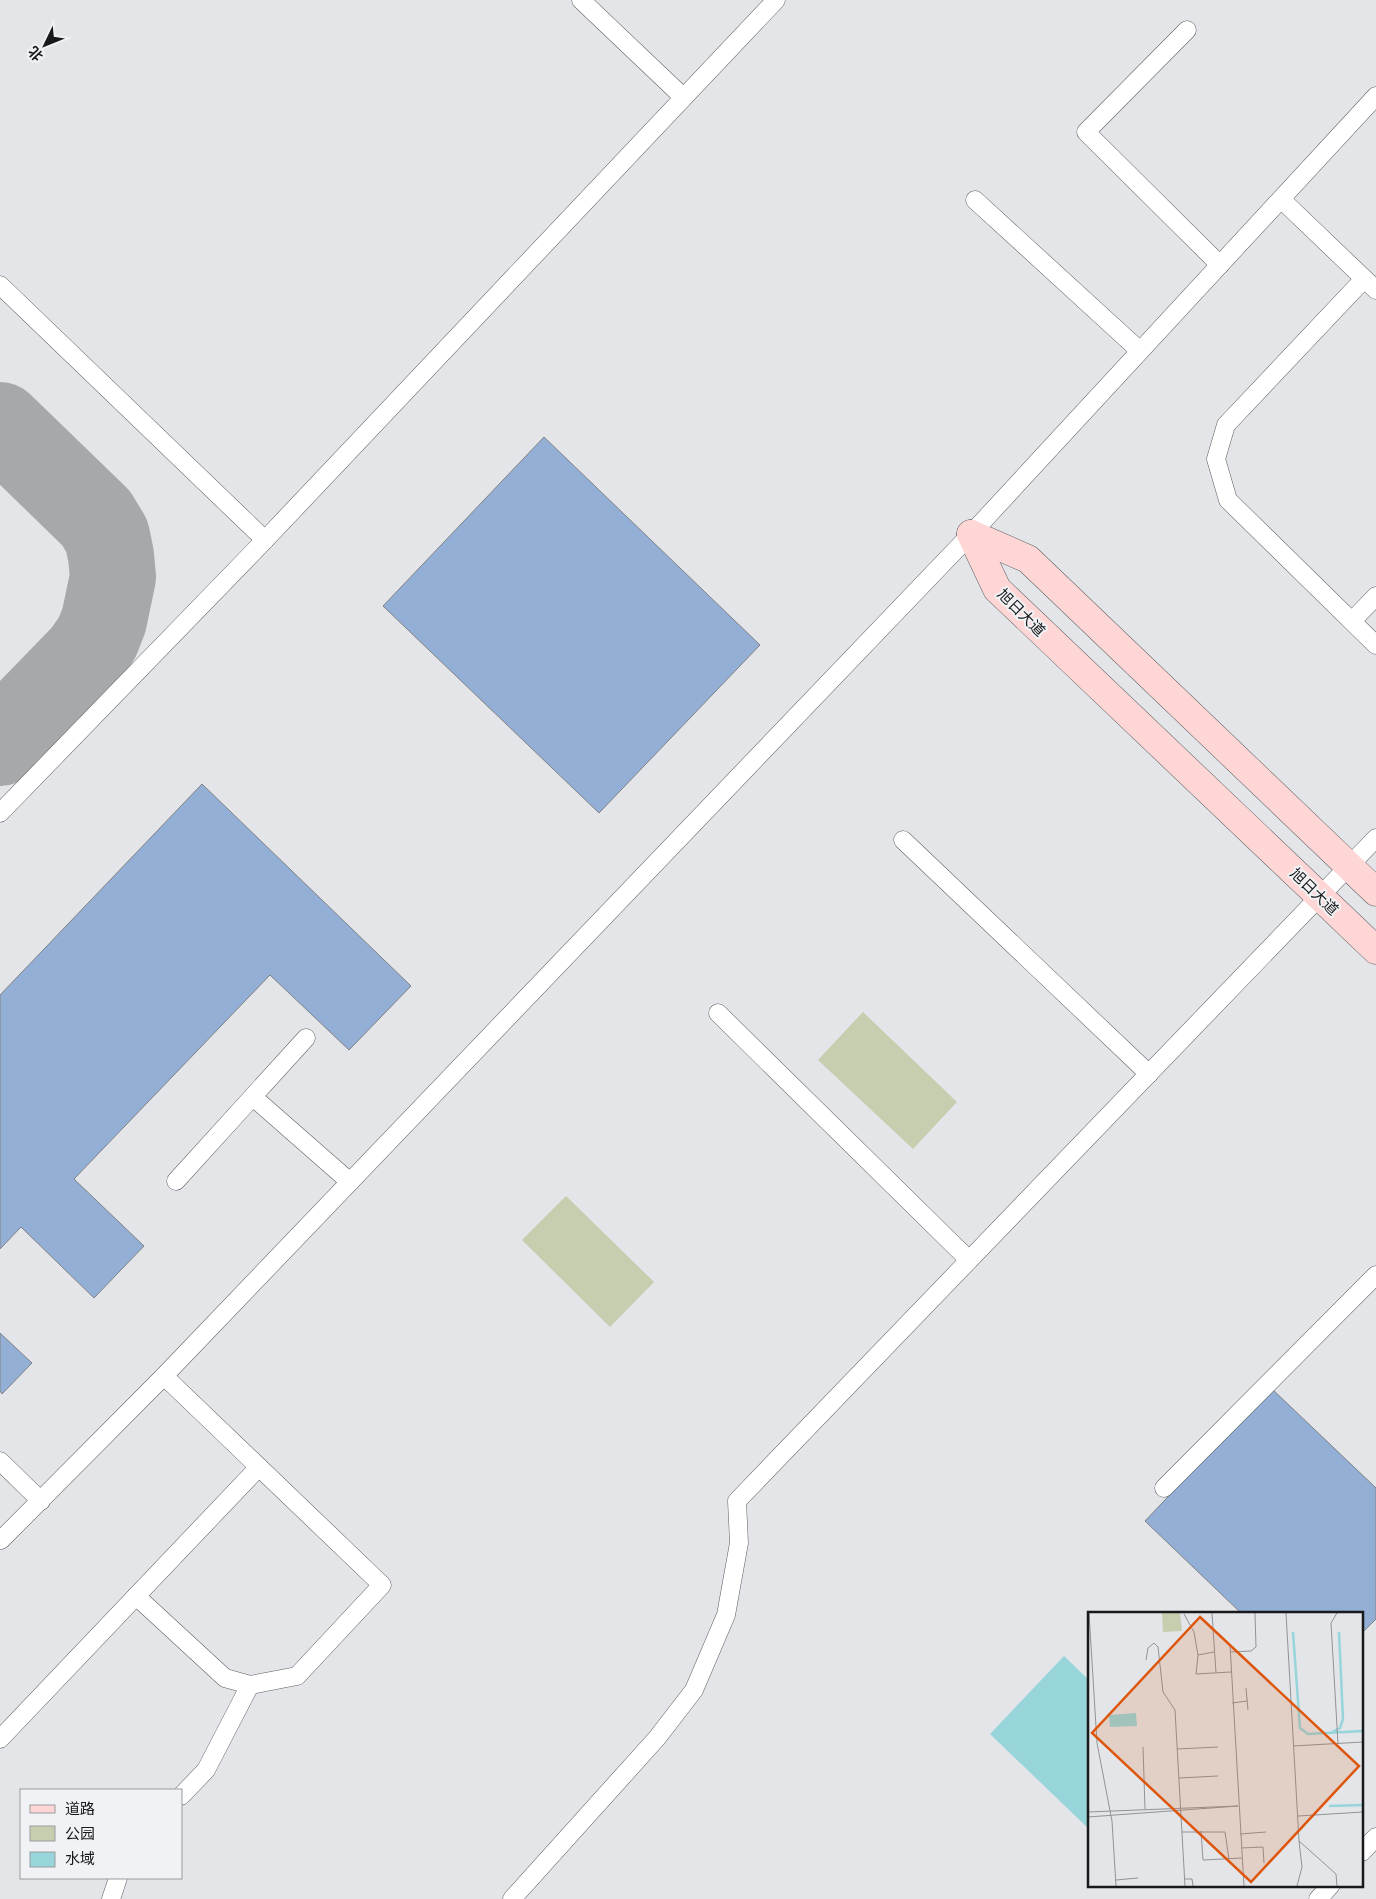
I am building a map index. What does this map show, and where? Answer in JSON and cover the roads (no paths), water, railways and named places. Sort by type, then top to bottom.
[{"type":"main road","points":[[971,534],[1028,559],[1376,892]]},
{"type":"main road","name":"旭日大道","points":[[971,534],[997,589],[1376,950]]},
{"type":"lane","points":[[581,0],[683,97]]},
{"type":"lane","points":[[0,813],[265,540],[776,0]]},
{"type":"lane","points":[[1187,30],[1086,132],[1220,265]]},
{"type":"lane","points":[[1,1540],[164,1376],[971,534],[1376,96]]},
{"type":"lane","points":[[1281,199],[1370,285],[1226,425],[1216,459],[1228,500],[1376,645]]},
{"type":"lane","points":[[975,200],[1140,351]]},
{"type":"lane","points":[[0,285],[265,540]]},
{"type":"lane","points":[[1352,621],[1376,596]]},
{"type":"lane","points":[[512,1899],[657,1738],[694,1690],[726,1615],[739,1543],[737,1501],[1376,838]]},
{"type":"lane","points":[[903,840],[1149,1074]]},
{"type":"lane","points":[[718,1013],[969,1260]]},
{"type":"lane","points":[[176,1180],[306,1038]]},
{"type":"lane","points":[[253,1097],[350,1182]]},
{"type":"lane","points":[[1164,1488],[1376,1275]]},
{"type":"lane","points":[[136,1596],[225,1678],[250,1684],[297,1676],[382,1585],[164,1376]]},
{"type":"lane","points":[[0,1461],[40,1501]]},
{"type":"lane","points":[[0,1739],[259,1467]]},
{"type":"lane","points":[[182,1795],[206,1770],[250,1684]]},
{"type":"lane","points":[[1364,1850],[1376,1837]]},
{"type":"lane","points":[[111,1899],[118,1879]]},
{"type":"lane","points":[[1318,1899],[1330,1886]]},
{"type":"water","points":[[1064,1656],[1088,1679],[1088,1828],[990,1734]]}]
